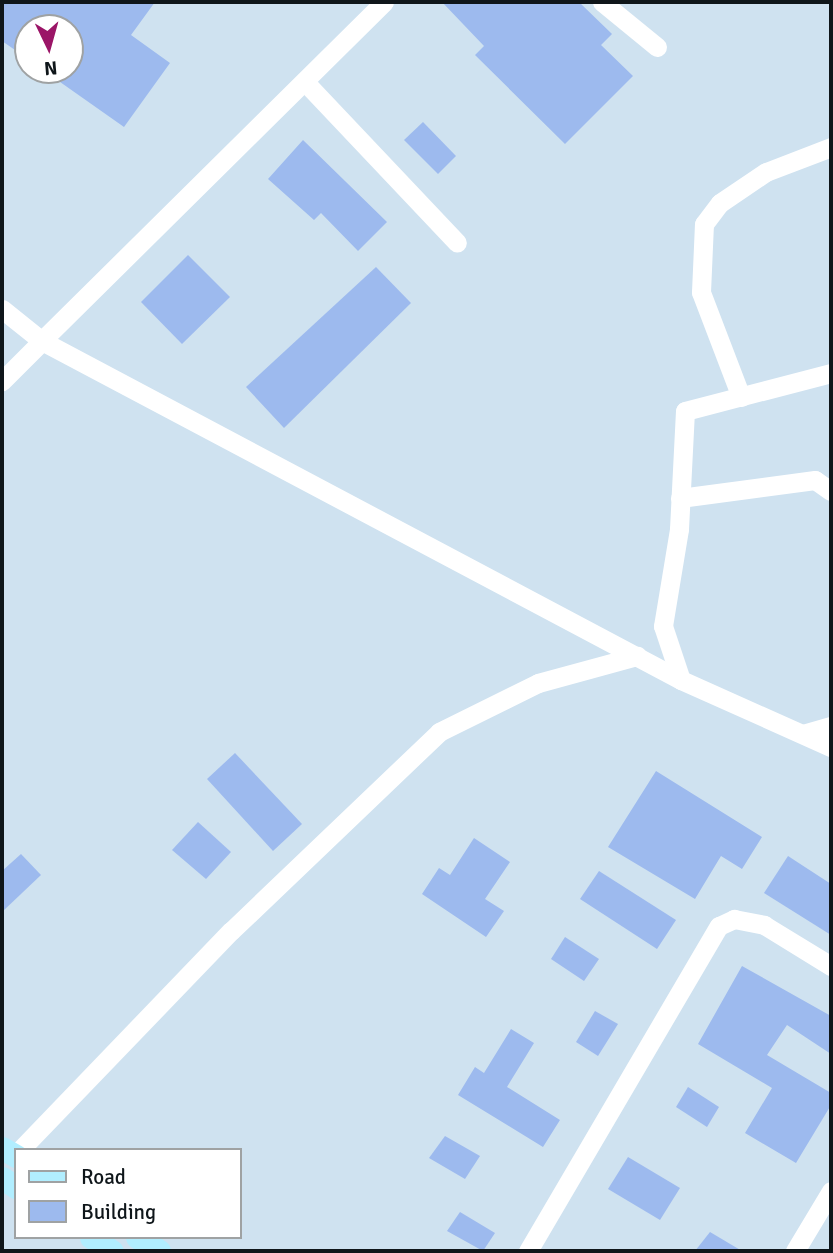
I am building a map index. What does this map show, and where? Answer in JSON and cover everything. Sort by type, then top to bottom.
[{"type":"main road","points":[[94,1239],[111,1251]]},
{"type":"main road","points":[[140,1239],[159,1251]]},
{"type":"street","points":[[2,381],[384,2]]},
{"type":"street","points":[[602,2],[657,47]]},
{"type":"street","points":[[305,82],[457,243]]},
{"type":"street","points":[[741,397],[701,292],[704,224],[720,202],[766,172],[831,147]]},
{"type":"street","points":[[2,309],[42,341],[681,680],[831,747]]},
{"type":"street","points":[[681,680],[663,626],[680,498],[685,411],[831,373]]},
{"type":"street","points":[[680,498],[815,480],[831,491]]},
{"type":"street","points":[[18,1148],[231,931],[439,732],[538,682],[637,656]]},
{"type":"street","points":[[803,734],[831,726]]},
{"type":"street","points":[[528,1251],[719,926],[734,919],[764,925],[831,966]]},
{"type":"street","points":[[796,1251],[831,1191]]},
{"type":"building","points":[[2,2],[155,2],[131,35],[170,63],[124,127],[63,84],[84,84],[84,14],[14,14],[14,49],[2,41]]},
{"type":"building","points":[[442,2],[579,2],[612,34],[601,45],[633,76],[565,144],[475,55],[484,46]]},
{"type":"building","points":[[423,122],[456,156],[438,174],[404,140]]},
{"type":"building","points":[[303,140],[387,222],[358,251],[321,213],[314,220],[268,179]]},
{"type":"building","points":[[188,255],[230,297],[182,344],[141,302]]},
{"type":"building","points":[[376,267],[411,303],[284,428],[246,387]]},
{"type":"building","points":[[235,753],[302,824],[273,851],[207,779]]},
{"type":"building","points":[[656,771],[762,837],[742,869],[721,856],[695,899],[608,847]]},
{"type":"building","points":[[198,822],[231,852],[206,879],[172,850]]},
{"type":"building","points":[[474,838],[510,862],[485,899],[504,911],[486,937],[422,894],[439,868],[450,875]]},
{"type":"building","points":[[21,854],[41,875],[2,912],[2,871]]},
{"type":"building","points":[[788,856],[831,884],[831,935],[764,893]]},
{"type":"building","points":[[599,871],[676,920],[657,949],[580,899]]},
{"type":"building","points":[[565,937],[599,959],[584,981],[551,959]]},
{"type":"building","points":[[742,966],[831,1016],[831,1054],[787,1025],[767,1055],[831,1093],[831,1105],[796,1163],[745,1133],[772,1088],[698,1044]]},
{"type":"building","points":[[595,1011],[618,1024],[598,1056],[576,1042]]},
{"type":"building","points":[[511,1029],[534,1043],[507,1087],[560,1120],[543,1147],[458,1095],[475,1067],[484,1073]]},
{"type":"building","points":[[688,1087],[719,1107],[707,1127],[676,1107]]},
{"type":"building","points":[[445,1136],[480,1156],[465,1179],[429,1158]]},
{"type":"building","points":[[628,1157],[680,1188],[660,1220],[608,1189]]},
{"type":"building","points":[[460,1212],[495,1233],[483,1251],[447,1231]]},
{"type":"building","points":[[710,1232],[742,1251],[695,1251]]}]
